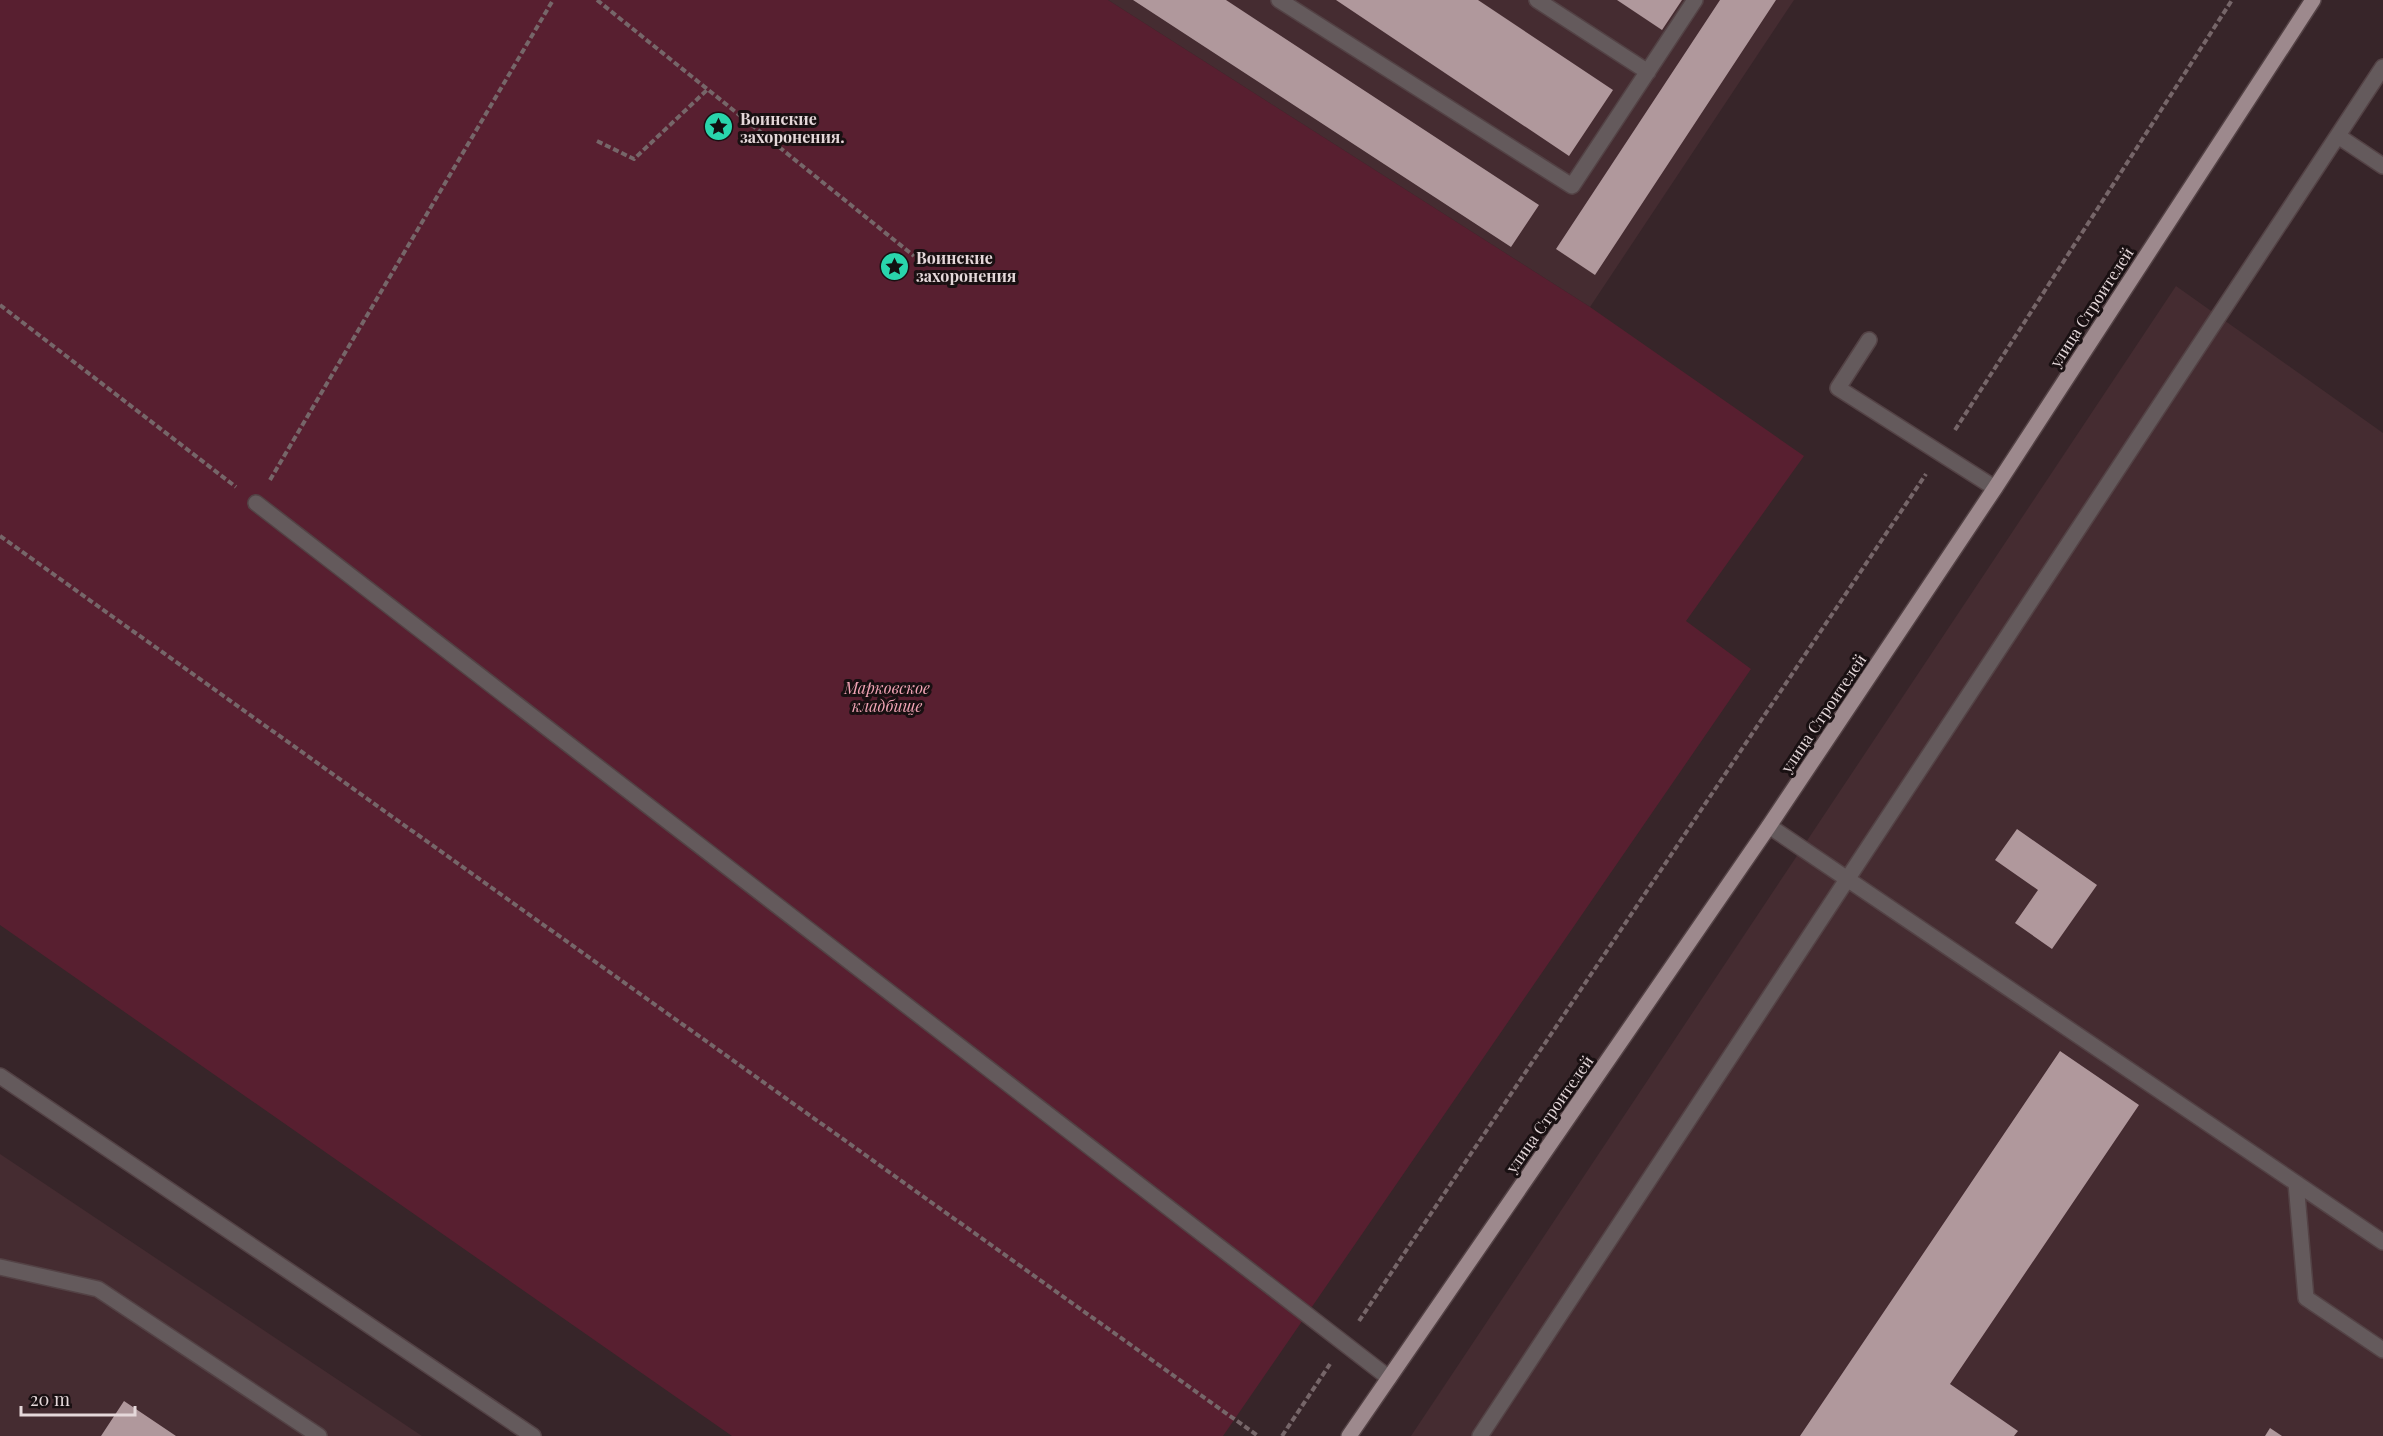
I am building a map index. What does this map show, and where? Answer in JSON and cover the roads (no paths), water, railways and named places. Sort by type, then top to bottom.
[{"type":"main road","name":"улица Строителей","points":[[1349,1436],[1769,826],[1995,488],[2313,0]]},
{"type":"lane","points":[[1279,0],[1572,186],[1695,0]]},
{"type":"lane","points":[[1537,0],[1648,72]]},
{"type":"lane","points":[[1480,1436],[2383,67]]},
{"type":"lane","points":[[2338,135],[2383,166]]},
{"type":"lane","points":[[1869,340],[1838,388],[1995,488]]},
{"type":"lane","points":[[256,503],[1389,1378]]},
{"type":"lane","points":[[1769,826],[2383,1242]]},
{"type":"lane","points":[[0,1077],[533,1436]]},
{"type":"lane","points":[[2296,1184],[2306,1299],[2383,1350]]},
{"type":"lane","points":[[0,1267],[98,1290],[319,1436]]},
{"type":"place","name":"Воинские захоронения.","points":[[719,127]]},
{"type":"place","name":"Воинские захоронения","points":[[895,266]]},
{"type":"park label","name":"Марковское кладбище","points":[[887,696]]}]
